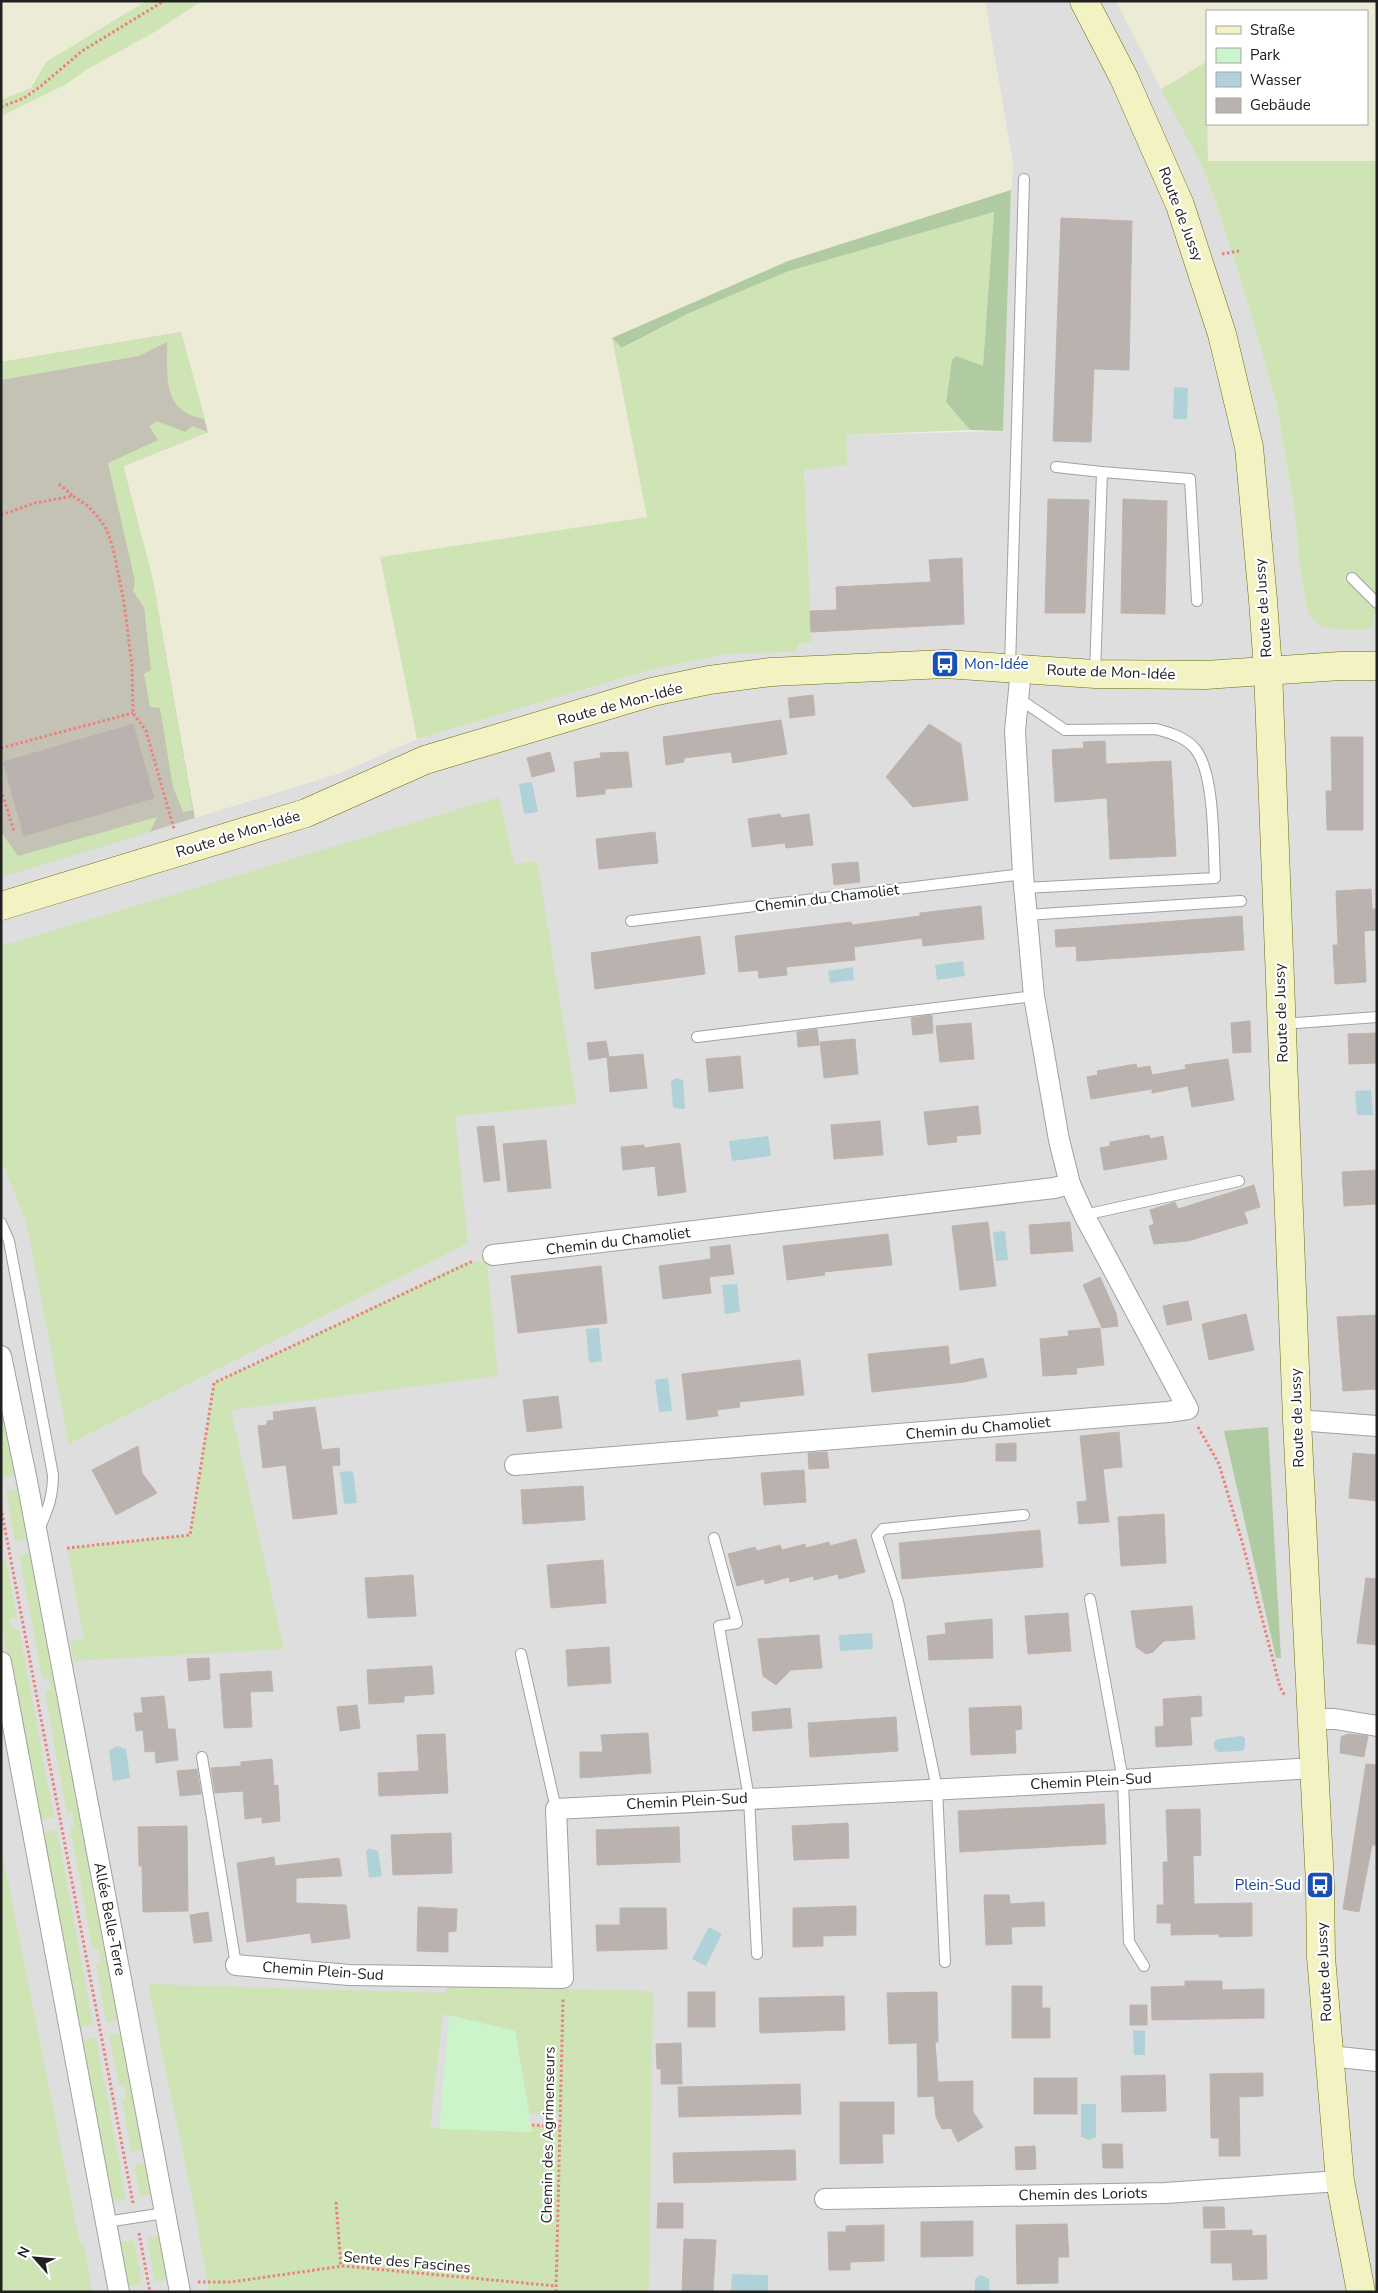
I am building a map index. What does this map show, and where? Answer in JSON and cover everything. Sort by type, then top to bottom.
[{"type":"main road","name":"Route de Jussy","points":[[1084,1],[1133,96],[1176,196],[1199,259],[1222,334],[1249,447],[1263,591],[1268,670],[1297,1420],[1320,1885],[1321,1957],[1340,2181],[1361,2292]]},
{"type":"main road","name":"Route de Mon-Idée","points":[[1,906],[306,813],[425,760],[652,692],[709,680],[771,672],[945,664],[1095,674],[1205,675],[1268,670],[1377,666]]},
{"type":"street","points":[[1015,668],[1018,698],[1015,731],[1026,915],[1034,996],[1059,1140],[1070,1184],[1084,1215],[1188,1409]]},
{"type":"street","name":"Chemin du Chamoliet","points":[[493,1255],[1045,1189],[1070,1184]]},
{"type":"street","name":"Allée Belle-Terre","points":[[1,1356],[38,1540],[180,2292]]},
{"type":"street","name":"Chemin du Chamoliet","points":[[515,1465],[1188,1409]]},
{"type":"street","points":[[1297,1420],[1377,1426]]},
{"type":"street","points":[[1,1662],[119,2292]]},
{"type":"street","points":[[1311,1720],[1335,1720],[1377,1726]]},
{"type":"street","name":"Chemin Plein-Sud","points":[[556,1809],[1122,1780],[1313,1768]]},
{"type":"street","points":[[556,1809],[563,1978]]},
{"type":"street","name":"Chemin Plein-Sud","points":[[236,1965],[349,1975],[563,1978]]},
{"type":"street","points":[[1328,2056],[1377,2061]]},
{"type":"street","name":"Chemin des Loriots","points":[[825,2199],[1164,2193],[1340,2181]]},
{"type":"lane","points":[[1015,668],[1024,180]]},
{"type":"lane","points":[[1056,467],[1190,479],[1197,601]]},
{"type":"lane","points":[[1095,674],[1102,472]]},
{"type":"lane","points":[[1352,578],[1377,603]]},
{"type":"lane","name":"Chemin du Chamoliet","points":[[630,922],[1023,881],[1215,878],[1209,786],[1196,750],[1186,740],[1156,729],[1065,730],[1018,698]]},
{"type":"lane","points":[[1026,915],[1241,901]]},
{"type":"lane","points":[[697,1037],[1034,996]]},
{"type":"lane","points":[[1282,1024],[1377,1017]]},
{"type":"lane","points":[[1084,1215],[1239,1181]]},
{"type":"lane","points":[[1,1222],[9,1241],[53,1475],[53,1492],[38,1540]]},
{"type":"lane","points":[[945,1962],[937,1789],[898,1601],[878,1536],[879,1532],[883,1529],[1024,1514]]},
{"type":"lane","points":[[714,1538],[737,1623],[718,1626],[749,1798],[757,1954]]},
{"type":"lane","points":[[1090,1599],[1122,1780],[1129,1942],[1144,1966]]},
{"type":"lane","points":[[521,1654],[556,1809]]},
{"type":"lane","points":[[202,1757],[236,1965]]},
{"type":"lane","points":[[106,2222],[165,2213]]},
{"type":"path","points":[[1,107],[24,98],[82,51],[164,1]]},
{"type":"path","points":[[59,484],[88,506],[98,517],[107,530],[113,548],[124,602],[132,666],[133,713],[146,731],[180,852]]},
{"type":"path","points":[[1,514],[35,503],[73,496]]},
{"type":"path","points":[[1,748],[133,713]]},
{"type":"path","points":[[1,790],[14,831]]},
{"type":"path","points":[[67,1548],[190,1535],[214,1383],[464,1263],[493,1255]]},
{"type":"path","points":[[1188,1409],[1219,1464],[1243,1546],[1280,1687],[1289,1702]]},
{"type":"path","points":[[1,1508],[150,2292]]},
{"type":"path","name":"Chemin des Agrimenseurs","points":[[556,2292],[563,1978]]},
{"type":"path","points":[[532,2125],[560,2128]]},
{"type":"path","points":[[336,2202],[341,2267]]},
{"type":"path","name":"Sente des Fascines","points":[[198,2282],[231,2282],[341,2267],[556,2286]]},
{"type":"shaded area","points":[[985,1],[1116,1],[1200,162],[1215,199],[1247,301],[1276,402],[1294,508],[1300,570],[1308,613],[1336,629],[1372,630],[1374,616],[1377,612],[1377,2292],[1,2292],[1,877],[340,773],[417,739],[646,671],[727,654],[797,652],[797,644],[812,642],[804,470],[846,435],[1003,431],[1013,165]]},
{"type":"shaded area","points":[[181,332],[208,432],[153,581],[195,818],[1,877],[1,362]]},
{"type":"green space","points":[[1,1],[146,1],[46,62],[31,88],[1,100]]},
{"type":"green space","points":[[146,1],[202,1],[153,33],[86,70],[65,85],[1,116],[1,100],[31,88],[46,62]]},
{"type":"green space","points":[[202,1],[985,1],[1013,165],[1011,190],[788,261],[612,338],[647,517],[380,557],[417,739],[340,773],[195,818],[153,581],[123,466],[208,432],[181,332],[1,362],[1,116],[65,85],[86,70],[153,33]]},
{"type":"green space","points":[[1116,1],[1377,1],[1377,161],[1208,161],[1207,125],[1368,125],[1368,10],[1206,10],[1206,63],[1161,89]]},
{"type":"green space","points":[[1206,62],[1208,161],[1377,161],[1377,612],[1374,616],[1373,630],[1322,627],[1308,613],[1300,570],[1294,508],[1276,402],[1215,199],[1200,162],[1161,89]]},
{"type":"green space","points":[[1011,190],[1003,431],[970,430],[946,402],[952,360],[956,356],[983,366],[994,212],[789,271],[687,314],[622,348],[612,338],[788,261]]},
{"type":"green space","points":[[994,212],[983,367],[952,360],[946,402],[970,430],[846,435],[847,465],[804,470],[812,642],[798,644],[797,652],[727,654],[646,671],[417,739],[380,557],[647,517],[612,338],[623,348],[687,314],[789,271]]},
{"type":"green space","points":[[181,332],[205,419],[191,415],[181,409],[174,400],[168,379],[167,342],[139,356],[1,380],[1,362]]},
{"type":"green space","points":[[157,421],[185,432],[192,426],[208,432],[123,466],[153,581],[193,810],[183,812],[173,787],[160,708],[150,707],[144,674],[151,670],[144,607],[133,591],[135,581],[108,463],[158,440],[149,426]]},
{"type":"green space","points":[[499,797],[514,864],[537,861],[577,1104],[455,1116],[468,1243],[69,1444],[26,1221],[1,1160],[1,946]]},
{"type":"green space","points":[[157,817],[150,832],[1,877],[1,832],[18,856]]},
{"type":"green space","points":[[487,1260],[498,1376],[231,1410],[284,1649],[74,1661],[70,1642],[84,1638],[67,1548],[190,1535],[214,1383],[464,1263]]},
{"type":"green space","points":[[1,1383],[18,1475],[2,1478],[1,1472]]},
{"type":"green space","points":[[1268,1427],[1281,1658],[1276,1658],[1224,1431]]},
{"type":"green space","points":[[21,1488],[30,1539],[15,1542],[6,1491]]},
{"type":"green space","points":[[33,1553],[120,2020],[106,2022],[96,1964],[101,1963],[99,1949],[93,1950],[70,1827],[75,1826],[72,1813],[67,1814],[45,1691],[51,1690],[48,1677],[42,1677],[19,1555]]},
{"type":"green space","points":[[6,1558],[17,1617],[10,1618],[12,1630],[19,1629],[54,1817],[38,1821],[1,1623],[1,1559]]},
{"type":"green space","points":[[57,1830],[93,2025],[78,2028],[41,1833]]},
{"type":"green space","points":[[1,1845],[80,2244],[84,2244],[92,2292],[1,2292]]},
{"type":"green space","points":[[148,1984],[445,1993],[447,1986],[653,1991],[649,2292],[209,2292],[196,2217]],"holes":[[[443,2014],[515,2031],[530,2114],[560,2114],[560,2127],[532,2125],[532,2132],[430,2128]]]},
{"type":"green space","points":[[449,2015],[515,2031],[532,2132],[439,2129]]},
{"type":"green space","points":[[124,2032],[146,2149],[131,2152],[122,2099],[127,2098],[124,2086],[119,2086],[109,2035]]},
{"type":"green space","points":[[96,2038],[126,2199],[111,2202],[81,2040]]},
{"type":"green space","points":[[149,2162],[155,2194],[140,2197],[134,2165]]},
{"type":"green space","points":[[162,2235],[171,2279],[155,2282],[147,2238]]},
{"type":"green space","points":[[134,2240],[142,2284],[127,2287],[119,2243]]},
{"type":"water","points":[[1174,387],[1188,388],[1187,419],[1173,419]]},
{"type":"water","points":[[532,782],[538,812],[524,814],[519,784]]},
{"type":"water","points":[[963,961],[965,976],[937,980],[935,965]]},
{"type":"water","points":[[853,967],[854,980],[830,983],[828,971]]},
{"type":"water","points":[[676,1078],[683,1080],[685,1109],[673,1108],[671,1082]]},
{"type":"water","points":[[1371,1090],[1373,1115],[1357,1115],[1355,1091]]},
{"type":"water","points":[[768,1136],[771,1156],[732,1161],[729,1141]]},
{"type":"water","points":[[1005,1231],[1008,1260],[996,1261],[993,1232]]},
{"type":"water","points":[[737,1284],[740,1312],[725,1314],[722,1285]]},
{"type":"water","points":[[599,1328],[602,1361],[589,1363],[586,1329]]},
{"type":"water","points":[[668,1378],[672,1411],[659,1412],[655,1380]]},
{"type":"water","points":[[353,1471],[357,1503],[344,1504],[340,1472]]},
{"type":"water","points":[[872,1633],[873,1649],[840,1651],[839,1635]]},
{"type":"water","points":[[1241,1736],[1245,1738],[1245,1748],[1242,1751],[1218,1752],[1214,1748],[1214,1742],[1218,1739]]},
{"type":"water","points":[[117,1746],[126,1749],[130,1778],[113,1781],[109,1751]]},
{"type":"water","points":[[369,1848],[378,1851],[382,1876],[369,1878],[366,1852]]},
{"type":"water","points":[[709,1927],[722,1934],[706,1966],[692,1959]]},
{"type":"water","points":[[1133,2030],[1145,2031],[1145,2055],[1134,2055]]},
{"type":"water","points":[[1081,2104],[1096,2104],[1096,2137],[1089,2140],[1081,2137]]},
{"type":"water","points":[[732,2274],[768,2275],[768,2292],[731,2291]]},
{"type":"water","points":[[981,2275],[989,2279],[990,2292],[975,2292],[975,2279]]},
{"type":"building","points":[[1061,218],[1132,221],[1129,370],[1094,369],[1091,442],[1053,441]]},
{"type":"building","points":[[1048,499],[1089,500],[1085,613],[1045,613]]},
{"type":"building","points":[[1123,499],[1167,501],[1165,614],[1121,613]]},
{"type":"building","points":[[962,558],[964,624],[811,632],[810,611],[837,610],[836,587],[931,582],[929,560]]},
{"type":"building","points":[[813,695],[815,715],[790,718],[788,698]]},
{"type":"building","points":[[781,720],[787,754],[733,763],[731,752],[684,758],[684,762],[666,765],[663,737]]},
{"type":"building","points":[[133,724],[154,798],[24,836],[3,762]]},
{"type":"building","points":[[929,724],[961,744],[968,800],[913,807],[886,777]]},
{"type":"building","points":[[1331,737],[1363,737],[1363,830],[1327,830],[1326,791],[1332,791]]},
{"type":"building","points":[[1105,741],[1106,764],[1171,761],[1176,856],[1110,859],[1107,798],[1055,802],[1052,750],[1084,748],[1083,742]]},
{"type":"building","points":[[550,752],[555,771],[532,777],[527,758]]},
{"type":"building","points":[[628,752],[632,787],[605,789],[605,794],[577,797],[574,762],[601,758],[600,753]]},
{"type":"building","points":[[780,814],[781,818],[809,814],[813,845],[786,848],[785,843],[752,847],[748,819]]},
{"type":"building","points":[[655,832],[658,863],[599,869],[596,839]]},
{"type":"building","points":[[858,862],[860,882],[834,885],[832,864]]},
{"type":"building","points":[[1371,889],[1372,909],[1377,909],[1377,930],[1364,931],[1366,982],[1335,984],[1333,945],[1338,945],[1336,891]]},
{"type":"building","points":[[981,906],[984,939],[923,946],[922,938],[854,947],[855,960],[786,967],[787,975],[759,978],[758,970],[739,972],[735,936],[851,922],[852,925],[920,916],[920,913]]},
{"type":"building","points":[[1242,916],[1244,950],[1077,961],[1076,946],[1056,947],[1055,930]]},
{"type":"building","points":[[700,936],[705,974],[595,989],[591,953]]},
{"type":"building","points":[[932,1015],[933,1033],[913,1035],[911,1018]]},
{"type":"building","points":[[1250,1021],[1251,1052],[1233,1053],[1231,1023]]},
{"type":"building","points":[[971,1023],[974,1059],[940,1062],[936,1026]]},
{"type":"building","points":[[817,1029],[819,1045],[798,1047],[797,1032]]},
{"type":"building","points":[[1377,1033],[1377,1063],[1349,1064],[1348,1034]]},
{"type":"building","points":[[855,1039],[858,1074],[824,1078],[820,1042]]},
{"type":"building","points":[[606,1041],[609,1057],[643,1054],[647,1088],[610,1092],[607,1057],[589,1060],[587,1043]]},
{"type":"building","points":[[740,1056],[743,1088],[709,1092],[706,1059]]},
{"type":"building","points":[[1228,1059],[1234,1100],[1192,1107],[1188,1086],[1152,1093],[1152,1089],[1091,1099],[1087,1077],[1098,1075],[1097,1071],[1136,1064],[1137,1068],[1150,1066],[1152,1075],[1186,1069],[1185,1065]]},
{"type":"building","points":[[978,1106],[981,1134],[956,1136],[957,1142],[928,1145],[924,1112]]},
{"type":"building","points":[[880,1121],[883,1155],[834,1159],[831,1125]]},
{"type":"building","points":[[494,1126],[500,1180],[484,1182],[477,1127]]},
{"type":"building","points":[[1149,1135],[1150,1139],[1163,1136],[1167,1159],[1104,1170],[1100,1148],[1110,1146],[1110,1142]]},
{"type":"building","points":[[546,1140],[551,1188],[508,1192],[503,1144]]},
{"type":"building","points":[[680,1143],[686,1192],[658,1196],[655,1166],[623,1170],[621,1147],[644,1145],[644,1148]]},
{"type":"building","points":[[1377,1170],[1377,1204],[1344,1206],[1342,1172]]},
{"type":"building","points":[[1254,1185],[1260,1207],[1244,1212],[1248,1223],[1188,1241],[1154,1244],[1149,1226],[1154,1224],[1150,1210],[1175,1202],[1178,1209]]},
{"type":"building","points":[[988,1222],[996,1286],[960,1290],[952,1226]]},
{"type":"building","points":[[1070,1222],[1073,1251],[1031,1254],[1029,1225]]},
{"type":"building","points":[[888,1234],[892,1265],[824,1272],[825,1275],[787,1280],[783,1246]]},
{"type":"building","points":[[730,1245],[734,1274],[709,1277],[711,1293],[663,1299],[659,1266],[711,1259],[710,1247]]},
{"type":"building","points":[[601,1266],[607,1323],[518,1333],[511,1276]]},
{"type":"building","points":[[1100,1277],[1116,1313],[1118,1326],[1102,1328],[1083,1285]]},
{"type":"building","points":[[1188,1301],[1192,1320],[1167,1325],[1163,1306]]},
{"type":"building","points":[[1246,1314],[1254,1350],[1209,1360],[1202,1324]]},
{"type":"building","points":[[1377,1315],[1377,1389],[1343,1391],[1337,1317]]},
{"type":"building","points":[[1100,1328],[1104,1365],[1076,1368],[1077,1374],[1043,1376],[1040,1339],[1069,1336],[1068,1331]]},
{"type":"building","points":[[948,1346],[950,1365],[983,1358],[987,1377],[964,1382],[872,1392],[868,1354]]},
{"type":"building","points":[[800,1360],[804,1395],[739,1402],[740,1407],[717,1410],[718,1416],[687,1420],[682,1374]]},
{"type":"building","points":[[558,1396],[562,1428],[527,1432],[523,1400]]},
{"type":"building","points":[[315,1407],[322,1450],[339,1448],[340,1465],[332,1466],[337,1514],[293,1519],[286,1465],[263,1468],[258,1426],[267,1425],[267,1421],[274,1420],[273,1412]]},
{"type":"building","points":[[1119,1432],[1122,1467],[1103,1469],[1109,1522],[1079,1524],[1077,1502],[1087,1501],[1080,1436]]},
{"type":"building","points":[[1016,1443],[1016,1461],[996,1461],[996,1444]]},
{"type":"building","points":[[138,1446],[142,1473],[157,1493],[116,1515],[92,1470]]},
{"type":"building","points":[[827,1452],[829,1468],[809,1469],[808,1453]]},
{"type":"building","points":[[1353,1453],[1377,1455],[1377,1501],[1349,1498]]},
{"type":"building","points":[[804,1470],[806,1502],[764,1505],[761,1473]]},
{"type":"building","points":[[583,1486],[585,1520],[523,1524],[521,1490]]},
{"type":"building","points":[[1164,1514],[1166,1563],[1121,1566],[1118,1517]]},
{"type":"building","points":[[1040,1530],[1043,1567],[902,1579],[899,1543]]},
{"type":"building","points":[[856,1539],[865,1572],[839,1579],[838,1574],[814,1580],[813,1576],[790,1582],[789,1577],[765,1584],[764,1579],[737,1586],[728,1554],[755,1547],[757,1551],[780,1545],[782,1550],[805,1544],[806,1548],[829,1542],[830,1546]]},
{"type":"building","points":[[603,1560],[606,1603],[551,1608],[547,1565]]},
{"type":"building","points":[[413,1575],[416,1616],[368,1618],[365,1578]]},
{"type":"building","points":[[1366,1578],[1377,1579],[1377,1645],[1357,1643]]},
{"type":"building","points":[[1192,1606],[1195,1639],[1164,1641],[1153,1652],[1146,1654],[1136,1647],[1131,1611]]},
{"type":"building","points":[[1068,1613],[1071,1651],[1028,1654],[1025,1616]]},
{"type":"building","points":[[992,1619],[993,1658],[929,1660],[927,1636],[946,1634],[945,1623]]},
{"type":"building","points":[[819,1635],[822,1668],[791,1670],[776,1685],[763,1676],[758,1639]]},
{"type":"building","points":[[609,1647],[611,1683],[568,1686],[566,1650]]},
{"type":"building","points":[[209,1658],[210,1679],[189,1681],[187,1659]]},
{"type":"building","points":[[432,1666],[434,1694],[404,1696],[404,1702],[369,1704],[367,1670]]},
{"type":"building","points":[[271,1671],[273,1691],[250,1692],[252,1727],[224,1728],[220,1674]]},
{"type":"building","points":[[164,1696],[168,1729],[175,1729],[178,1760],[156,1763],[155,1751],[145,1752],[143,1730],[136,1731],[134,1713],[143,1713],[141,1698]]},
{"type":"building","points":[[1201,1696],[1202,1716],[1190,1717],[1192,1745],[1156,1747],[1155,1727],[1164,1726],[1163,1699]]},
{"type":"building","points":[[357,1705],[360,1728],[340,1731],[337,1707]]},
{"type":"building","points":[[1021,1706],[1022,1729],[1015,1730],[1016,1753],[971,1755],[969,1708]]},
{"type":"building","points":[[790,1708],[792,1728],[753,1731],[752,1712]]},
{"type":"building","points":[[896,1717],[898,1751],[810,1757],[808,1723]]},
{"type":"building","points":[[648,1733],[651,1773],[580,1778],[580,1752],[603,1752],[601,1735]]},
{"type":"building","points":[[445,1734],[448,1793],[379,1796],[378,1773],[419,1771],[417,1735]]},
{"type":"building","points":[[1348,1734],[1368,1736],[1364,1757],[1340,1753],[1341,1737]]},
{"type":"building","points":[[272,1759],[274,1786],[278,1785],[280,1821],[262,1823],[262,1817],[245,1819],[243,1791],[215,1793],[211,1768],[241,1766],[241,1762]]},
{"type":"building","points":[[1366,1764],[1377,1765],[1377,1845],[1372,1845],[1359,1912],[1343,1909]]},
{"type":"building","points":[[197,1769],[201,1794],[180,1796],[177,1771]]},
{"type":"building","points":[[1104,1804],[1106,1844],[960,1852],[958,1811]]},
{"type":"building","points":[[1200,1809],[1201,1855],[1193,1856],[1194,1904],[1252,1903],[1252,1936],[1219,1937],[1219,1934],[1171,1935],[1171,1923],[1157,1923],[1157,1905],[1164,1905],[1163,1862],[1168,1862],[1166,1810]]},
{"type":"building","points":[[848,1823],[849,1858],[794,1860],[792,1826]]},
{"type":"building","points":[[187,1826],[188,1911],[143,1912],[142,1866],[139,1866],[138,1827]]},
{"type":"building","points":[[679,1827],[680,1862],[597,1865],[596,1830]]},
{"type":"building","points":[[451,1833],[452,1873],[393,1875],[391,1835]]},
{"type":"building","points":[[274,1857],[275,1866],[339,1858],[342,1876],[296,1878],[296,1903],[346,1905],[350,1938],[312,1943],[310,1933],[247,1942],[237,1863]]},
{"type":"building","points":[[984,1895],[1009,1895],[1010,1904],[1044,1902],[1045,1926],[1011,1927],[1012,1944],[986,1945]]},
{"type":"building","points":[[856,1906],[856,1935],[823,1936],[823,1946],[793,1947],[793,1908]]},
{"type":"building","points":[[418,1907],[457,1909],[456,1931],[448,1932],[448,1952],[417,1951]]},
{"type":"building","points":[[620,1908],[666,1908],[667,1949],[597,1951],[596,1925],[620,1925]]},
{"type":"building","points":[[208,1912],[212,1941],[194,1943],[190,1915]]},
{"type":"building","points":[[1185,1981],[1222,1981],[1222,1990],[1264,1989],[1264,2018],[1152,2020],[1151,1987],[1185,1986]]},
{"type":"building","points":[[1012,1986],[1042,1986],[1042,2008],[1050,2008],[1050,2038],[1012,2038]]},
{"type":"building","points":[[688,1992],[715,1992],[715,2027],[688,2027]]},
{"type":"building","points":[[937,1992],[938,2042],[935,2042],[938,2082],[973,2081],[973,2112],[983,2127],[958,2142],[951,2128],[942,2129],[936,2117],[934,2096],[918,2097],[917,2043],[889,2044],[887,1993]]},
{"type":"building","points":[[844,1996],[845,2030],[760,2033],[759,1998]]},
{"type":"building","points":[[1130,2005],[1147,2005],[1147,2025],[1130,2025]]},
{"type":"building","points":[[681,2043],[682,2084],[661,2084],[661,2069],[657,2069],[656,2044]]},
{"type":"building","points":[[1263,2073],[1263,2096],[1239,2097],[1240,2156],[1219,2156],[1219,2138],[1211,2138],[1210,2074]]},
{"type":"building","points":[[1165,2075],[1166,2111],[1122,2112],[1121,2076]]},
{"type":"building","points":[[1034,2078],[1077,2078],[1077,2114],[1034,2114]]},
{"type":"building","points":[[800,2084],[801,2114],[679,2117],[678,2087]]},
{"type":"building","points":[[840,2102],[894,2102],[894,2134],[882,2134],[883,2163],[840,2164]]},
{"type":"building","points":[[1102,2144],[1122,2144],[1123,2168],[1103,2168]]},
{"type":"building","points":[[1035,2146],[1036,2169],[1016,2170],[1015,2147]]},
{"type":"building","points":[[795,2150],[796,2180],[674,2183],[673,2153]]},
{"type":"building","points":[[658,2203],[683,2203],[683,2228],[657,2228]]},
{"type":"building","points":[[1203,2207],[1224,2207],[1225,2228],[1204,2228]]},
{"type":"building","points":[[973,2221],[973,2256],[921,2257],[921,2222]]},
{"type":"building","points":[[1067,2224],[1069,2257],[1058,2257],[1058,2283],[1017,2284],[1016,2225]]},
{"type":"building","points":[[884,2225],[884,2261],[850,2262],[850,2270],[829,2270],[828,2232],[846,2232],[846,2226]]},
{"type":"building","points":[[1252,2230],[1252,2236],[1266,2235],[1267,2279],[1233,2280],[1232,2263],[1211,2263],[1211,2231]]},
{"type":"building","points":[[684,2239],[716,2240],[713,2292],[682,2292]]},
{"type":"place","name":"Mon-Idée","points":[[945,664]]},
{"type":"place","name":"Plein-Sud","points":[[1320,1885]]}]
